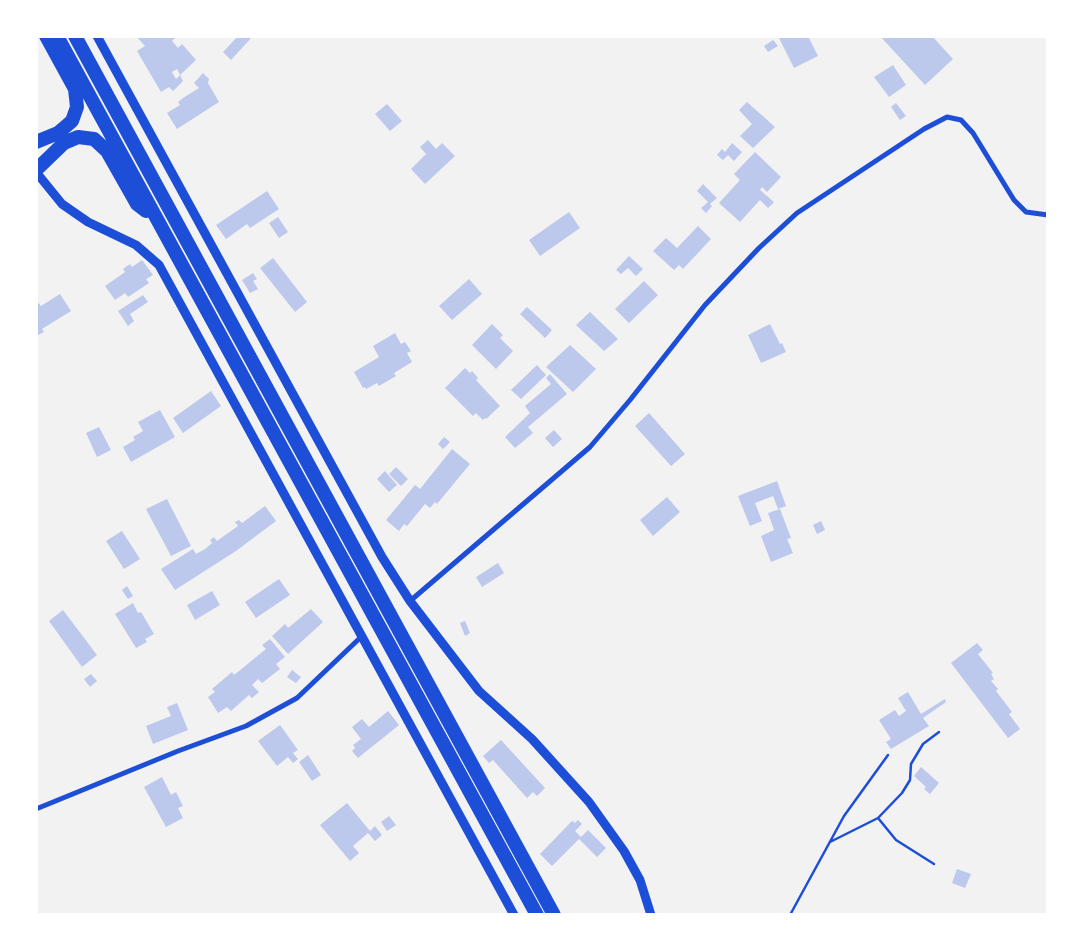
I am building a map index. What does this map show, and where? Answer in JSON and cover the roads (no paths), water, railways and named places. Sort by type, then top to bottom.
[{"type":"highway","points":[[36,142],[58,133],[72,121],[77,107],[75,90],[46,36]]},
{"type":"highway","points":[[57,36],[538,915]]},
{"type":"highway","points":[[75,36],[554,915]]},
{"type":"highway","points":[[36,171],[64,143],[78,137],[94,139],[107,151],[137,204],[159,224]]},
{"type":"street","points":[[97,36],[382,557],[410,601],[479,691],[532,739],[589,802],[624,852],[640,880],[651,915]]},
{"type":"street","points":[[410,601],[590,447],[630,400],[705,305],[759,248],[797,213],[924,128],[947,117],[961,120],[973,133],[1014,200],[1026,212],[1048,215]]},
{"type":"street","points":[[36,171],[62,204],[88,222],[136,245],[159,265],[514,915]]},
{"type":"street","points":[[36,808],[246,726],[296,698],[362,636]]}]
